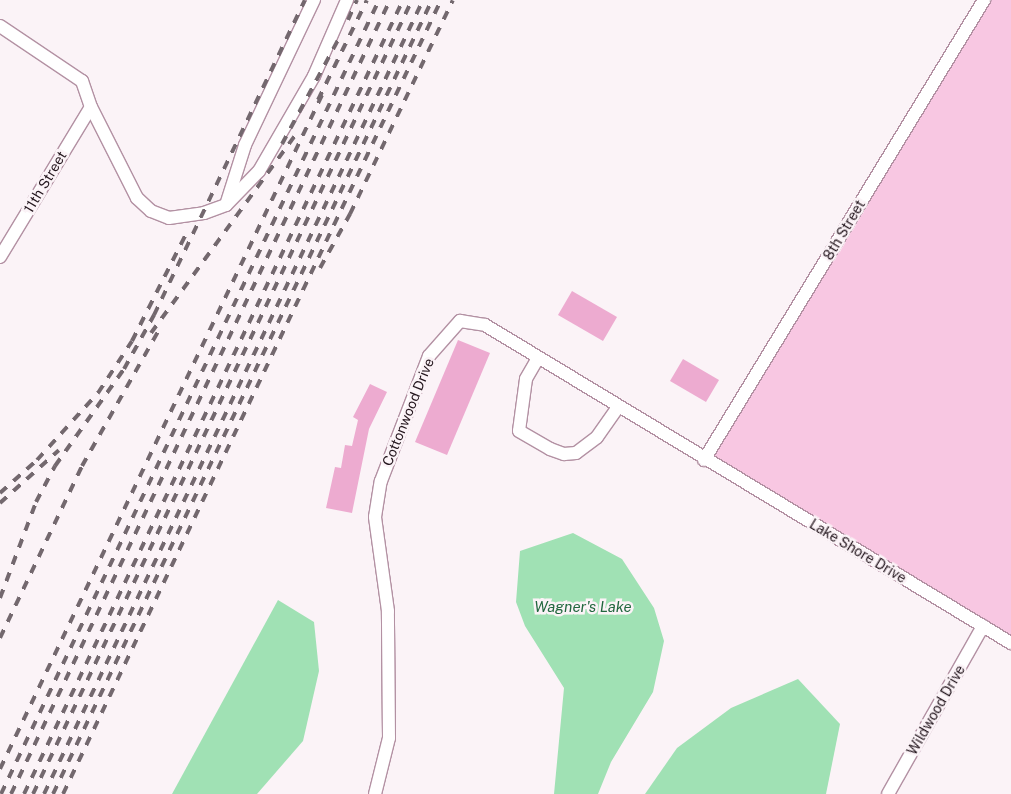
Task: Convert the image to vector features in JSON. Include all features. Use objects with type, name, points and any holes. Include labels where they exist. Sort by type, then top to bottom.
[{"type":"street","points":[[226,204],[245,145],[314,0]]},
{"type":"street","points":[[0,26],[74,73],[82,81],[91,107],[138,198],[151,211],[169,218],[204,213],[226,204],[259,171],[314,76],[347,0]]},
{"type":"street","name":"8th Street","points":[[704,460],[984,0]]},
{"type":"street","name":"11th Street","points":[[0,257],[91,107]]},
{"type":"street","name":"Cottonwood Drive","points":[[375,794],[389,738],[390,680],[388,610],[376,517],[392,448],[429,356],[460,321],[485,325],[704,460]]},
{"type":"street","points":[[538,358],[526,380],[520,404],[519,431],[550,449],[576,453],[597,437],[618,407]]},
{"type":"street","name":"Lake Shore Drive","points":[[704,460],[1011,643]]},
{"type":"street","name":"Wildwood Drive","points":[[888,794],[983,626]]},
{"type":"shaded area","points":[[984,0],[1011,0],[1011,643],[704,460]]},
{"type":"water","name":"Wagner's Lake","points":[[573,533],[622,559],[654,608],[664,641],[653,692],[611,762],[598,794],[554,794],[564,688],[525,626],[516,602],[520,551]]},
{"type":"water","points":[[278,600],[314,622],[319,671],[303,741],[257,794],[172,794]]},
{"type":"water","points":[[798,679],[840,724],[826,794],[645,794],[677,748],[731,708]]},
{"type":"building","points":[[572,291],[617,317],[603,341],[558,315]]},
{"type":"building","points":[[458,340],[490,353],[447,455],[415,442]]},
{"type":"building","points":[[683,359],[719,380],[706,402],[670,381]]},
{"type":"building","points":[[370,384],[387,392],[369,429],[352,513],[326,508],[335,467],[341,468],[345,445],[352,446],[358,420],[353,417]]},
{"type":"railway","points":[[0,598],[36,502],[55,466],[124,369],[154,315],[305,0]]},
{"type":"railway","points":[[348,20],[357,0]]},
{"type":"railway","points":[[318,100],[367,0]]},
{"type":"railway","points":[[1,794],[379,0]]},
{"type":"railway","points":[[11,794],[390,0]]},
{"type":"railway","points":[[24,794],[403,0]]},
{"type":"railway","points":[[33,794],[412,0]]},
{"type":"railway","points":[[44,794],[423,0]]},
{"type":"railway","points":[[53,794],[432,0]]},
{"type":"railway","points":[[63,794],[441,0]]},
{"type":"railway","points":[[320,268],[350,214],[453,0]]},
{"type":"railway","points":[[282,144],[339,38]]},
{"type":"railway","points":[[0,769],[322,95]]},
{"type":"railway","points":[[151,333],[297,133]]},
{"type":"railway","points":[[0,493],[37,460],[98,393],[132,341],[187,232]]},
{"type":"railway","points":[[0,638],[82,466],[160,328]]},
{"type":"railway","points":[[0,503],[59,450]]}]
